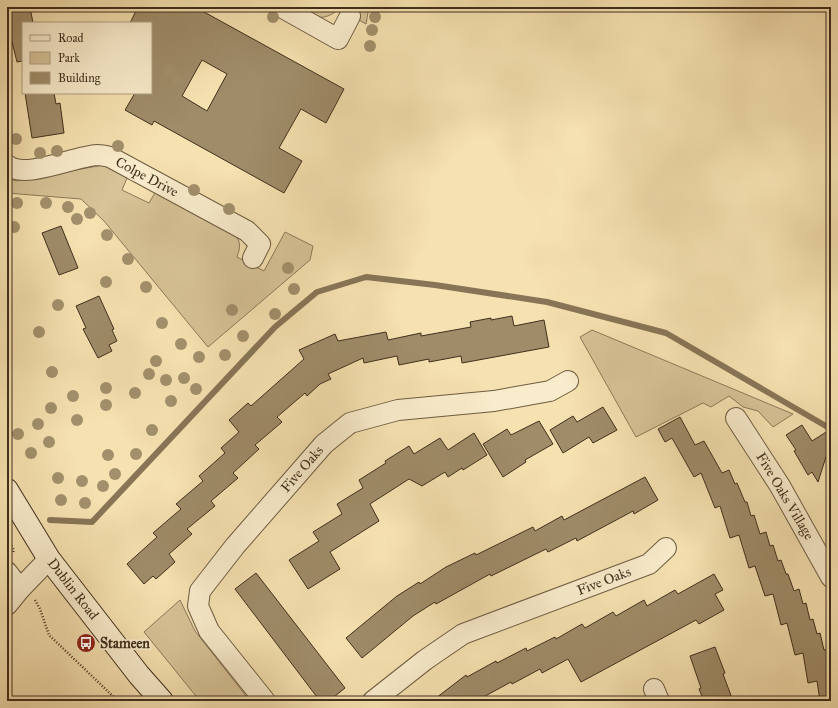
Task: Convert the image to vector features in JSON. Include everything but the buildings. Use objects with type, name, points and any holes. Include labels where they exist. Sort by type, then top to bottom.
[{"type":"main road","name":"Dublin Road","points":[[7,490],[49,559],[139,675],[162,701]]},
{"type":"street","points":[[281,7],[338,39],[350,16]]},
{"type":"street","name":"Colpe Drive","points":[[7,165],[11,168],[29,169],[97,155],[110,156],[247,231],[260,244],[253,258]]},
{"type":"street","name":"Five Oaks","points":[[265,701],[209,631],[198,606],[200,591],[235,546],[324,444],[350,423],[398,410],[501,400],[550,391],[568,381]]},
{"type":"street","name":"Five Oaks Village","points":[[736,418],[780,486],[831,577]]},
{"type":"street","name":"Five Oaks","points":[[374,701],[425,660],[463,634],[649,564],[666,548]]},
{"type":"street","points":[[7,605],[22,586],[49,559]]},
{"type":"street","points":[[7,572],[22,586]]},
{"type":"path","points":[[7,538],[14,550],[12,560],[22,586],[40,609],[49,635],[118,701]]},
{"type":"green space","points":[[297,7],[369,7],[366,24],[339,9],[328,16],[318,17],[308,14]]},
{"type":"green space","points":[[103,165],[128,176],[122,190],[149,203],[156,191],[224,228],[233,234],[239,241],[240,246],[237,257],[264,271],[285,232],[313,246],[310,260],[208,347],[104,221],[81,199],[7,193],[7,178],[16,181]]},
{"type":"green space","points":[[592,330],[793,414],[773,427],[758,411],[743,407],[729,396],[711,407],[703,403],[636,437],[580,337]]},
{"type":"green space","points":[[180,600],[195,631],[250,701],[200,701],[144,632]]},
{"type":"waterway","points":[[50,520],[92,522],[275,327],[317,292],[366,277],[435,285],[547,302],[666,333],[831,429]]},
{"type":"place","name":"Stameen","points":[[86,643]]}]
